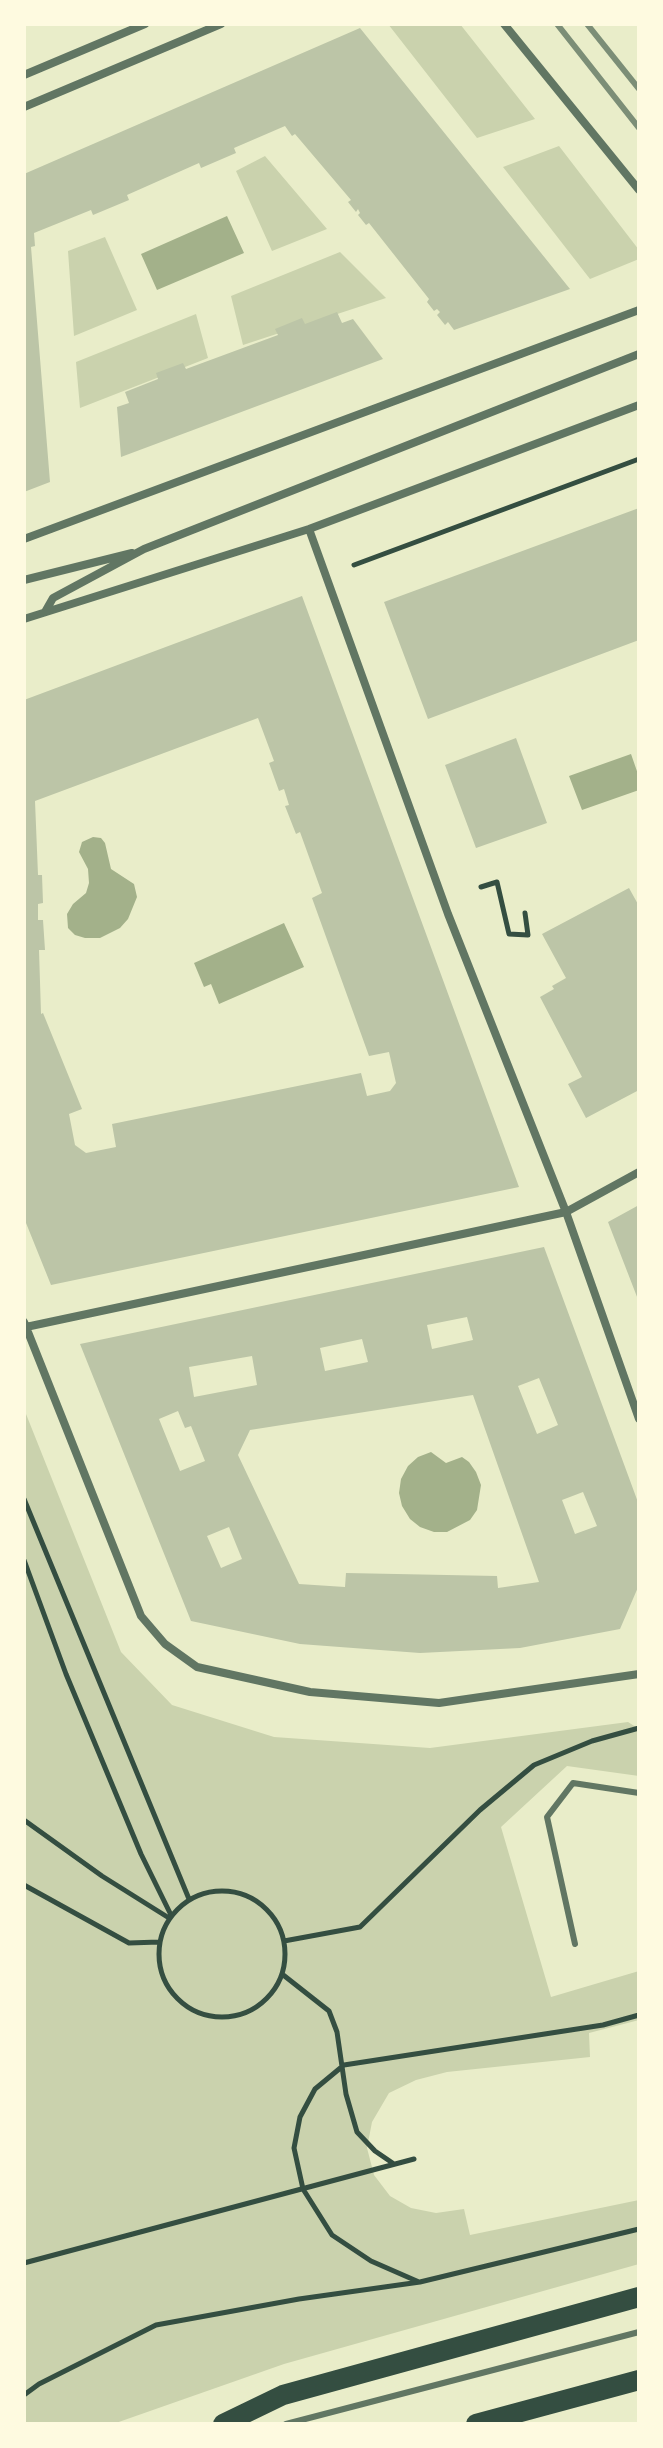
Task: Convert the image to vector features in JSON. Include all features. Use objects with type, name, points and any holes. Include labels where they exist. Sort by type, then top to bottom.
[{"type":"main road","points":[[223,2424],[283,2395],[639,2297]]},
{"type":"main road","points":[[476,2424],[639,2380]]},
{"type":"street","points":[[24,75],[145,24]]},
{"type":"street","points":[[24,107],[221,24]]},
{"type":"street","points":[[504,24],[639,190]]},
{"type":"street","points":[[24,539],[639,310]]},
{"type":"street","points":[[45,612],[53,598],[144,549],[639,354]]},
{"type":"street","points":[[24,619],[309,529],[639,405]]},
{"type":"street","points":[[309,529],[448,914],[566,1212],[639,1419]]},
{"type":"street","points":[[24,580],[144,549]]},
{"type":"street","points":[[639,1172],[566,1212],[25,1324],[141,1616],[165,1644],[197,1667],[310,1692],[439,1703],[639,1674]]},
{"type":"lane","points":[[575,1944],[547,1817],[573,1783],[639,1793]]},
{"type":"lane","points":[[286,2424],[639,2332]]},
{"type":"path","points":[[354,565],[639,459]]},
{"type":"path","points":[[481,887],[497,882],[509,934],[528,935],[525,913]]},
{"type":"path","points":[[24,1499],[189,1899]]},
{"type":"path","points":[[24,1560],[72,1688],[170,1916]]},
{"type":"path","points":[[284,1941],[360,1927],[480,1810],[534,1765],[592,1741],[639,1728]]},
{"type":"path","points":[[24,1820],[102,1876],[170,1916]]},
{"type":"path","points":[[24,1885],[129,1943],[159,1942]]},
{"type":"path","points":[[218,1891],[247,1896],[264,1907],[277,1923],[284,1941],[285,1962],[282,1974],[267,1999],[250,2011],[231,2017],[211,2016],[192,2010],[176,1998],[164,1981],[159,1962],[159,1942],[170,1916],[189,1899],[218,1891]]},
{"type":"path","points":[[282,1974],[329,2011],[337,2032],[346,2094],[357,2132],[375,2151],[394,2164]]},
{"type":"path","points":[[420,2282],[371,2261],[332,2235],[303,2189],[294,2148],[300,2117],[315,2089],[344,2065],[603,2025],[639,2015]]},
{"type":"path","points":[[24,2263],[414,2159]]},
{"type":"path","points":[[24,2395],[39,2384],[156,2325],[299,2299],[420,2282],[639,2229]]},
{"type":"shaded area","points":[[388,24],[460,24],[535,119],[477,138]]},
{"type":"shaded area","points":[[559,146],[639,250],[639,259],[590,279],[503,167]]},
{"type":"shaded area","points":[[265,156],[327,229],[272,251],[236,171]]},
{"type":"shaded area","points":[[227,216],[244,253],[157,290],[141,254]]},
{"type":"shaded area","points":[[105,237],[137,310],[74,336],[68,251]]},
{"type":"shaded area","points":[[340,252],[386,298],[243,345],[231,296]]},
{"type":"shaded area","points":[[196,314],[208,358],[80,408],[76,362]]},
{"type":"shaded area","points":[[631,754],[639,777],[639,790],[582,810],[569,776]]},
{"type":"shaded area","points":[[93,837],[101,838],[105,843],[111,869],[134,884],[137,897],[128,919],[120,928],[100,938],[85,938],[75,935],[68,928],[67,914],[86,893],[88,869],[79,852],[82,842]]},
{"type":"shaded area","points":[[284,923],[304,967],[219,1004],[211,984],[204,987],[194,963]]},
{"type":"shaded area","points":[[24,1409],[121,1652],[172,1705],[274,1737],[430,1748],[628,1722],[639,1729],[639,1776],[567,1766],[501,1827],[551,1997],[639,1971],[639,2020],[589,2033],[590,2057],[447,2072],[416,2080],[389,2093],[372,2122],[367,2148],[374,2175],[390,2196],[411,2208],[436,2213],[464,2209],[470,2235],[639,2200],[639,2264],[284,2364],[113,2424],[24,2424]]},
{"type":"shaded area","points":[[431,1452],[446,1463],[462,1457],[476,1472],[481,1485],[477,1510],[470,1520],[447,1532],[434,1532],[410,1519],[399,1493],[401,1479],[408,1466],[418,1457]]},
{"type":"building","points":[[360,28],[570,289],[454,330],[448,322],[445,325],[437,315],[440,312],[437,309],[434,311],[427,302],[429,299],[369,223],[366,225],[358,215],[358,209],[356,212],[348,202],[351,200],[285,126],[234,148],[236,153],[201,168],[199,163],[127,195],[129,200],[93,215],[91,210],[34,233],[35,246],[31,247],[50,482],[24,492],[24,174]]},
{"type":"building","points":[[337,312],[342,323],[353,319],[383,359],[121,457],[117,407],[129,403],[125,392],[158,379],[156,373],[183,363],[186,369],[278,335],[275,329],[302,318],[305,324]]},
{"type":"building","points":[[639,508],[639,640],[428,719],[384,602]]},
{"type":"building","points":[[302,596],[519,1187],[51,1285],[24,1218],[24,700]],"holes":[[[258,718],[274,761],[269,763],[279,791],[284,789],[289,805],[285,806],[296,834],[300,832],[322,893],[312,898],[369,1056],[389,1052],[396,1083],[390,1091],[367,1096],[361,1073],[112,1124],[116,1147],[86,1153],[75,1145],[69,1114],[82,1109],[41,1014],[39,950],[45,950],[43,920],[38,920],[38,904],[43,903],[42,875],[38,875],[35,801]]]},
{"type":"building","points":[[516,738],[547,823],[476,848],[445,765]]},
{"type":"building","points":[[629,888],[639,906],[639,1090],[586,1118],[568,1084],[582,1077],[540,997],[566,978],[542,934]]},
{"type":"building","points":[[639,1205],[639,1302],[608,1222]]},
{"type":"building","points":[[544,1247],[639,1505],[639,1585],[620,1629],[520,1648],[420,1653],[300,1644],[191,1621],[80,1344]],"holes":[[[467,1317],[473,1340],[432,1349],[427,1325]],[[362,1339],[368,1362],[325,1371],[320,1348]],[[252,1356],[257,1385],[194,1397],[189,1367]],[[539,1378],[558,1425],[537,1434],[518,1386]],[[473,1395],[539,1582],[498,1588],[497,1576],[346,1573],[345,1587],[299,1584],[238,1455],[250,1430]],[[178,1411],[185,1428],[191,1426],[205,1461],[180,1471],[159,1419]],[[583,1492],[597,1526],[575,1534],[562,1500]],[[229,1527],[242,1559],[221,1568],[207,1536]]]},
{"type":"railway","points":[[557,24],[639,128]]},
{"type":"railway","points":[[587,24],[639,89]]}]
